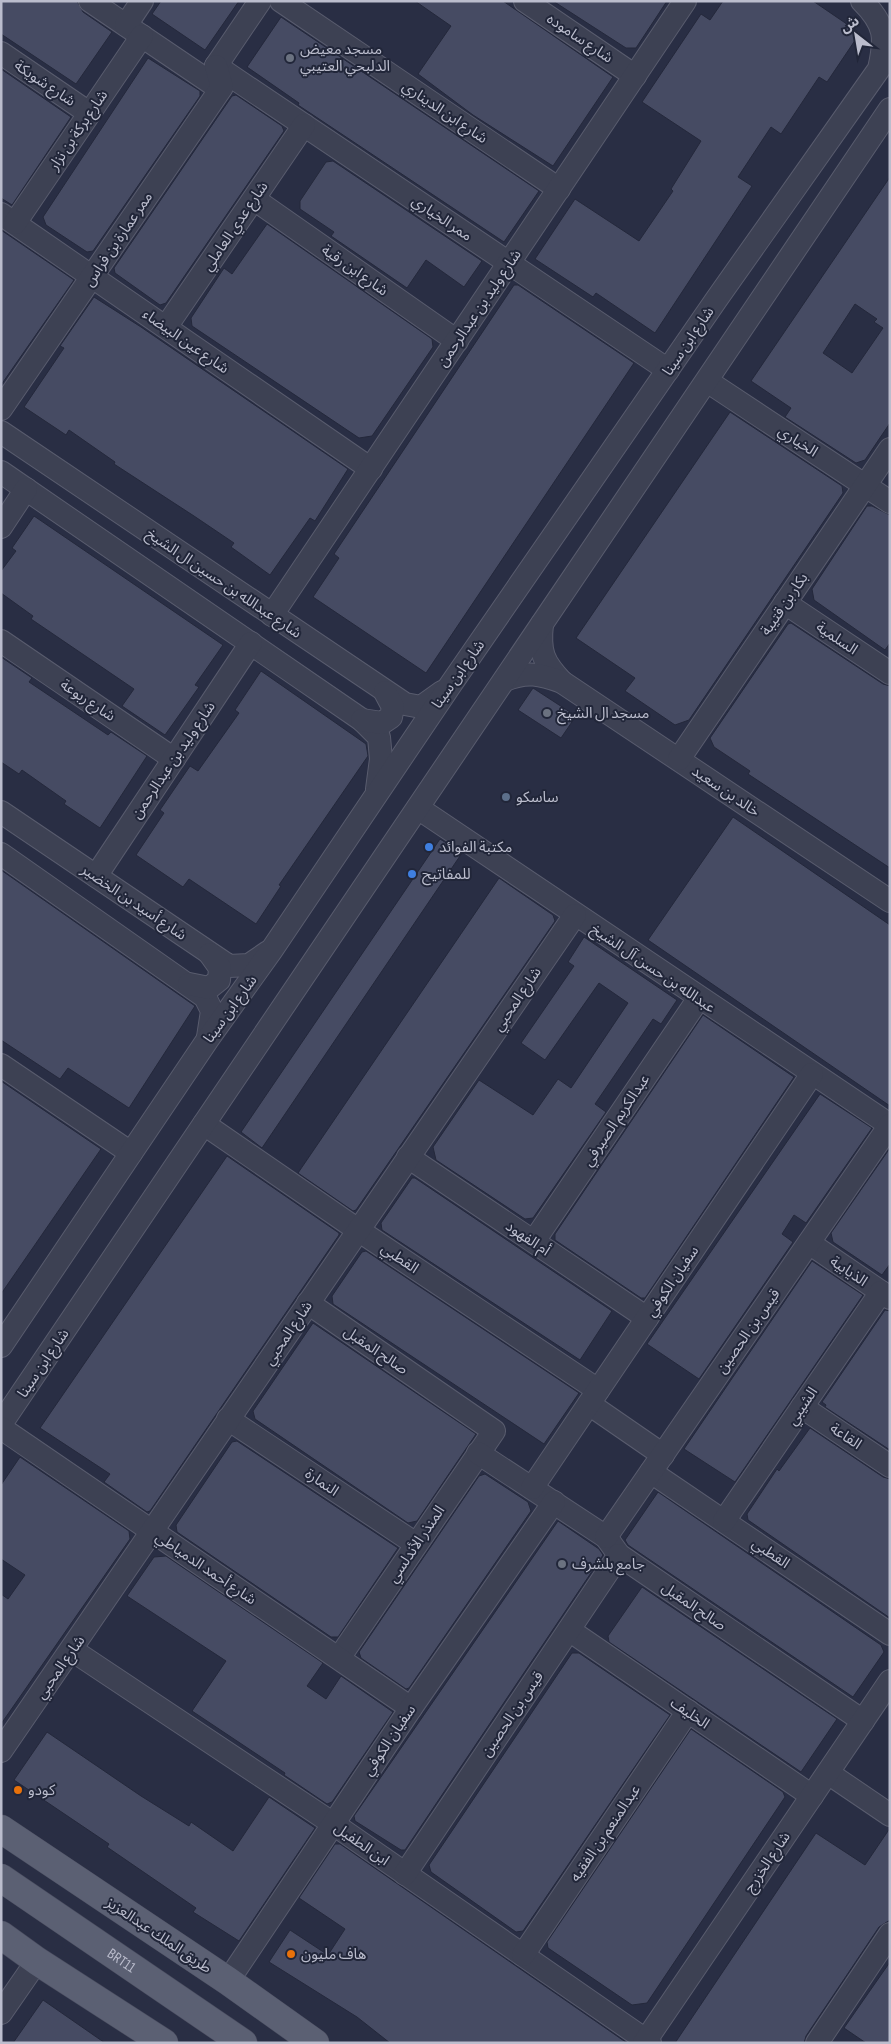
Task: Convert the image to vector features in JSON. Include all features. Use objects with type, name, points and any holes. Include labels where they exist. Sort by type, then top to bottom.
[{"type":"main road","name":"طريق الملك عبدالعزيز","points":[[1,1829],[228,1981],[314,2042]]},
{"type":"main road","name":"BRT11","points":[[1,1878],[243,2043]]},
{"type":"main road","points":[[1,1935],[37,1961],[164,2043]]},
{"type":"street","points":[[90,1],[220,89]]},
{"type":"street","name":"شارع بركة بن نزار","points":[[8,219],[89,114],[134,31],[142,1]]},
{"type":"street","points":[[220,89],[216,66],[260,1]]},
{"type":"street","name":"شارع ابن الديناري","points":[[282,1],[559,189]]},
{"type":"street","name":"شارع ساموده","points":[[525,1],[635,76]]},
{"type":"street","name":"شارع وليد بن عبدالرحمن","points":[[272,615],[685,1]]},
{"type":"street","name":"شارع ابن سينا","points":[[1,1346],[208,1039],[271,951],[376,793],[716,300],[879,69],[885,44],[879,20],[862,1]]},
{"type":"street","name":"شارع شويكة","points":[[1,53],[89,114]]},
{"type":"street","name":"ممر الخياري","points":[[216,66],[668,370]]},
{"type":"street","name":"ممر عمارة بن فراس","points":[[1,409],[220,89]]},
{"type":"street","name":"شارع ابن سينا","points":[[1,1424],[890,109]]},
{"type":"street","name":"شارع عدي العاملي","points":[[166,327],[304,125]]},
{"type":"street","name":"شارع ابن رقية","points":[[254,199],[457,341]]},
{"type":"street","name":"شارع عين البيضاء","points":[[8,219],[371,469]]},
{"type":"street","points":[[716,300],[747,319]]},
{"type":"street","name":"الخياري","points":[[706,381],[890,502]]},
{"type":"street","name":"شارع عبدالله بن حسين ال الشيخ","points":[[1,432],[405,704],[421,707],[449,687]]},
{"type":"street","name":"بكار بن قتيبة","points":[[679,759],[890,449]]},
{"type":"street","points":[[1,472],[362,720],[379,737],[381,759],[376,793]]},
{"type":"street","points":[[1,527],[26,489]]},
{"type":"street","name":"السلمية","points":[[785,603],[890,674]]},
{"type":"street","name":"خالد بن سعيد","points":[[542,624],[540,642],[543,656],[550,669],[562,682],[890,901]]},
{"type":"street","name":"شارع ربوعة","points":[[1,641],[174,759]]},
{"type":"street","name":"شارع وليد بن عبدالرحمن","points":[[96,876],[251,644]]},
{"type":"street","name":"خالد بن سعيد","points":[[504,680],[519,674],[531,674],[562,682]]},
{"type":"street","points":[[362,720],[382,723],[391,717],[394,707],[385,692]]},
{"type":"street","name":"عبدالله بن حسن آل الشيخ","points":[[418,808],[698,998],[890,1125]]},
{"type":"street","name":"شارع أسيد بن الخضير","points":[[1,812],[229,966],[249,965],[271,951]]},
{"type":"street","points":[[1,854],[205,997],[212,1011],[208,1039]]},
{"type":"street","name":"شارع المحبي","points":[[1,1751],[575,915]]},
{"type":"street","points":[[189,984],[209,988],[219,980],[220,968],[210,954]]},
{"type":"street","name":"عبدالكريم الصيرفي","points":[[534,1242],[698,998]]},
{"type":"street","points":[[1,1065],[131,1153]]},
{"type":"street","name":"سفيان الكوفي","points":[[532,1488],[812,1074]]},
{"type":"street","name":"القطبي","points":[[204,1124],[594,1397],[657,1463],[724,1521],[890,1634]]},
{"type":"street","name":"قيس بن الحصين","points":[[606,1537],[890,1125]]},
{"type":"street","name":"أم الفهود","points":[[408,1157],[647,1318]]},
{"type":"street","name":"الذيابية","points":[[809,1243],[885,1295]]},
{"type":"street","name":"الشيبي","points":[[724,1521],[802,1407],[885,1295]]},
{"type":"street","name":"صالح المقبل","points":[[308,1303],[494,1430]]},
{"type":"street","name":"القاعة","points":[[802,1407],[890,1466]]},
{"type":"street","name":"النمارة","points":[[228,1419],[416,1544]]},
{"type":"street","name":"شارع أحمد الدمياطي","points":[[1,1428],[152,1533],[411,1708]]},
{"type":"street","name":"المنذر الأندلسي","points":[[339,1658],[494,1430]]},
{"type":"street","name":"صالح المقبل","points":[[478,1453],[606,1537],[619,1555],[863,1721]]},
{"type":"street","name":"سفيان الكوفي","points":[[228,1981],[332,1823],[554,1502]]},
{"type":"street","name":"قيس بن الحصين","points":[[405,1874],[619,1555]]},
{"type":"street","name":"الخليف","points":[[568,1630],[812,1796]]},
{"type":"street","name":"ابن الطفيل","points":[[72,1650],[332,1823],[647,2042]]},
{"type":"street","name":"شارع الخزرج","points":[[647,2042],[890,1682]]},
{"type":"street","name":"عبدالمنعم بن الفقيه","points":[[523,1955],[688,1711]]},
{"type":"street","points":[[828,1773],[890,1816]]},
{"type":"street","points":[[817,2043],[890,1934]]},
{"type":"street","points":[[1,2013],[37,1961]]},
{"type":"building","points":[[1,1],[77,1],[83,12],[112,32],[76,84],[1,34]]},
{"type":"building","points":[[161,1],[239,1],[205,50],[152,14]]},
{"type":"building","points":[[415,1],[503,1],[613,77],[553,166],[473,115],[418,74],[451,26]]},
{"type":"building","points":[[553,1],[667,1],[636,48],[626,48]]},
{"type":"building","points":[[723,1],[813,1],[860,33],[827,82],[819,77],[781,134],[771,127],[738,177],[752,186],[655,333],[596,293],[593,297],[535,259],[575,199],[639,241],[673,191],[671,189],[701,141],[642,102],[701,14],[710,20]]},
{"type":"building","points":[[281,17],[539,191],[504,242],[298,105],[299,103],[247,67]]},
{"type":"building","points":[[148,58],[200,91],[200,96],[93,251],[87,252],[46,225],[43,217]]},
{"type":"building","points":[[1,69],[71,117],[12,205],[1,198]]},
{"type":"building","points":[[236,95],[282,126],[284,131],[166,303],[160,305],[115,273],[114,268],[232,96]]},
{"type":"building","points":[[333,161],[482,261],[464,287],[426,260],[407,288],[331,236],[334,232],[300,209],[300,201],[326,162]]},
{"type":"building","points":[[890,177],[890,423],[865,460],[856,463],[785,417],[791,408],[751,381]],"holes":[[[855,304],[877,319],[874,322],[883,328],[852,373],[823,353]]]},
{"type":"building","points":[[267,224],[432,339],[433,347],[372,436],[359,438],[192,326],[191,318],[224,268],[232,274]]},
{"type":"building","points":[[1,230],[74,280],[1,385]]},
{"type":"building","points":[[514,285],[518,285],[634,363],[426,673],[313,597],[339,558],[334,554]]},
{"type":"building","points":[[94,297],[141,327],[348,469],[315,521],[310,518],[270,575],[231,547],[234,543],[114,464],[115,462],[69,430],[66,435],[24,407],[64,348],[60,346]]},
{"type":"building","points":[[730,412],[842,486],[843,493],[689,720],[675,725],[625,691],[635,678],[576,638]]},
{"type":"building","points":[[867,506],[872,506],[890,515],[890,643],[885,650],[814,600],[812,589]]},
{"type":"building","points":[[34,516],[223,645],[195,685],[199,687],[165,735],[122,706],[134,689],[31,619],[33,616],[1,593],[1,571],[16,551],[12,548]]},
{"type":"building","points":[[791,623],[883,684],[890,686],[890,868],[748,774],[750,771],[714,747],[710,738],[788,624]]},
{"type":"building","points":[[1,657],[32,678],[29,682],[108,735],[111,732],[147,756],[100,828],[64,804],[66,801],[22,770],[19,774],[1,762]]},
{"type":"building","points":[[261,671],[366,744],[368,756],[279,885],[281,886],[256,924],[189,879],[183,887],[136,855],[164,813],[160,810],[190,766],[198,771],[239,713],[235,710]]},
{"type":"building","name":"مسجد ال الشيخ","points":[[533,688],[576,716],[561,738],[518,710]]},
{"type":"building","points":[[733,817],[890,925],[890,1106],[648,940]]},
{"type":"building","points":[[440,839],[462,853],[262,1148],[241,1132]]},
{"type":"building","points":[[1,870],[195,1006],[129,1108],[68,1068],[60,1079],[1,1040]]},
{"type":"building","points":[[499,878],[553,915],[555,921],[356,1210],[353,1211],[298,1173]]},
{"type":"building","points":[[584,937],[677,1000],[661,1024],[653,1019],[595,1104],[606,1112],[533,1218],[525,1219],[436,1160],[433,1147],[479,1080],[533,1115],[558,1079],[571,1088],[628,1003],[599,983],[545,1060],[521,1043],[574,966],[568,962]]},
{"type":"building","points":[[703,1015],[794,1077],[645,1298],[641,1298],[555,1240],[555,1234]]},
{"type":"building","points":[[1,1081],[101,1149],[1,1294]]},
{"type":"building","points":[[820,1094],[872,1128],[806,1223],[794,1215],[782,1234],[793,1242],[699,1379],[647,1344]]},
{"type":"building","points":[[890,1148],[890,1264],[882,1275],[833,1242],[831,1233]]},
{"type":"building","points":[[227,1156],[339,1233],[339,1235],[150,1511],[147,1512],[104,1482],[110,1474],[40,1428]]},
{"type":"building","points":[[412,1178],[415,1178],[612,1311],[580,1360],[382,1230],[381,1223]]},
{"type":"building","points":[[366,1251],[579,1393],[544,1444],[333,1304],[332,1296],[362,1252]]},
{"type":"building","points":[[812,1261],[863,1295],[735,1482],[684,1449]]},
{"type":"building","points":[[885,1310],[890,1311],[890,1450],[825,1407],[826,1405],[822,1402]]},
{"type":"building","points":[[313,1323],[476,1434],[417,1521],[408,1523],[255,1419],[253,1411]]},
{"type":"building","points":[[810,1428],[883,1477],[890,1479],[890,1618],[748,1520],[747,1514],[777,1469],[779,1471]]},
{"type":"building","points":[[237,1441],[398,1548],[338,1637],[331,1637],[177,1532],[176,1525],[232,1442]]},
{"type":"building","points":[[20,1457],[129,1531],[130,1539],[1,1724],[1,1594],[8,1599],[25,1575],[1,1559],[1,1485]]},
{"type":"building","points":[[485,1474],[528,1502],[531,1511],[409,1688],[406,1689],[361,1658],[359,1652],[479,1476]]},
{"type":"building","points":[[658,1492],[881,1645],[884,1652],[853,1697],[628,1545],[625,1540]]},
{"type":"building","points":[[558,1521],[599,1549],[603,1555],[405,1850],[401,1850],[355,1821],[354,1816]]},
{"type":"building","points":[[166,1556],[323,1663],[307,1686],[326,1699],[341,1676],[393,1712],[332,1802],[327,1804],[284,1775],[285,1773],[192,1711],[226,1661],[127,1596],[154,1557]]},
{"type":"building","points":[[642,1587],[837,1719],[801,1772],[609,1642],[608,1636]]},
{"type":"building","points":[[572,1653],[579,1653],[670,1715],[523,1931],[516,1932],[431,1872],[429,1865]]},
{"type":"building","points":[[691,1729],[783,1792],[785,1797],[647,2003],[632,2005],[548,1948],[547,1942]]},
{"type":"building","points":[[47,1732],[141,1796],[189,1826],[191,1822],[233,1851],[269,1797],[315,1828],[239,1941],[193,1912],[196,1908],[107,1847],[109,1844],[14,1780]]},
{"type":"building","points":[[890,1828],[890,1920],[879,1927],[806,2036],[804,2043],[675,2043],[816,1833],[865,1865]]},
{"type":"building","points":[[335,1844],[340,1844],[627,2043],[390,2043],[357,2017],[269,1962],[290,1930],[328,1955],[345,1929],[299,1898]]},
{"type":"building","points":[[890,1962],[890,2043],[866,2043],[844,2028]]},
{"type":"building","points":[[43,2000],[105,2043],[13,2043]]},
{"type":"place","name":"مسجد معيض الدلبحي العتيبي","points":[[290,58]]},
{"type":"place","name":"مسجد ال الشيخ","points":[[547,713]]},
{"type":"place","name":"ساسكو","points":[[506,797]]},
{"type":"place","name":"مكتبة الفوائد","points":[[429,847]]},
{"type":"place","name":"للمفاتيح","points":[[412,874]]},
{"type":"place","name":"جامع بلشرف","points":[[562,1564]]},
{"type":"place","name":"كودو","points":[[18,1790]]},
{"type":"place","name":"هاف مليون","points":[[291,1954]]}]
